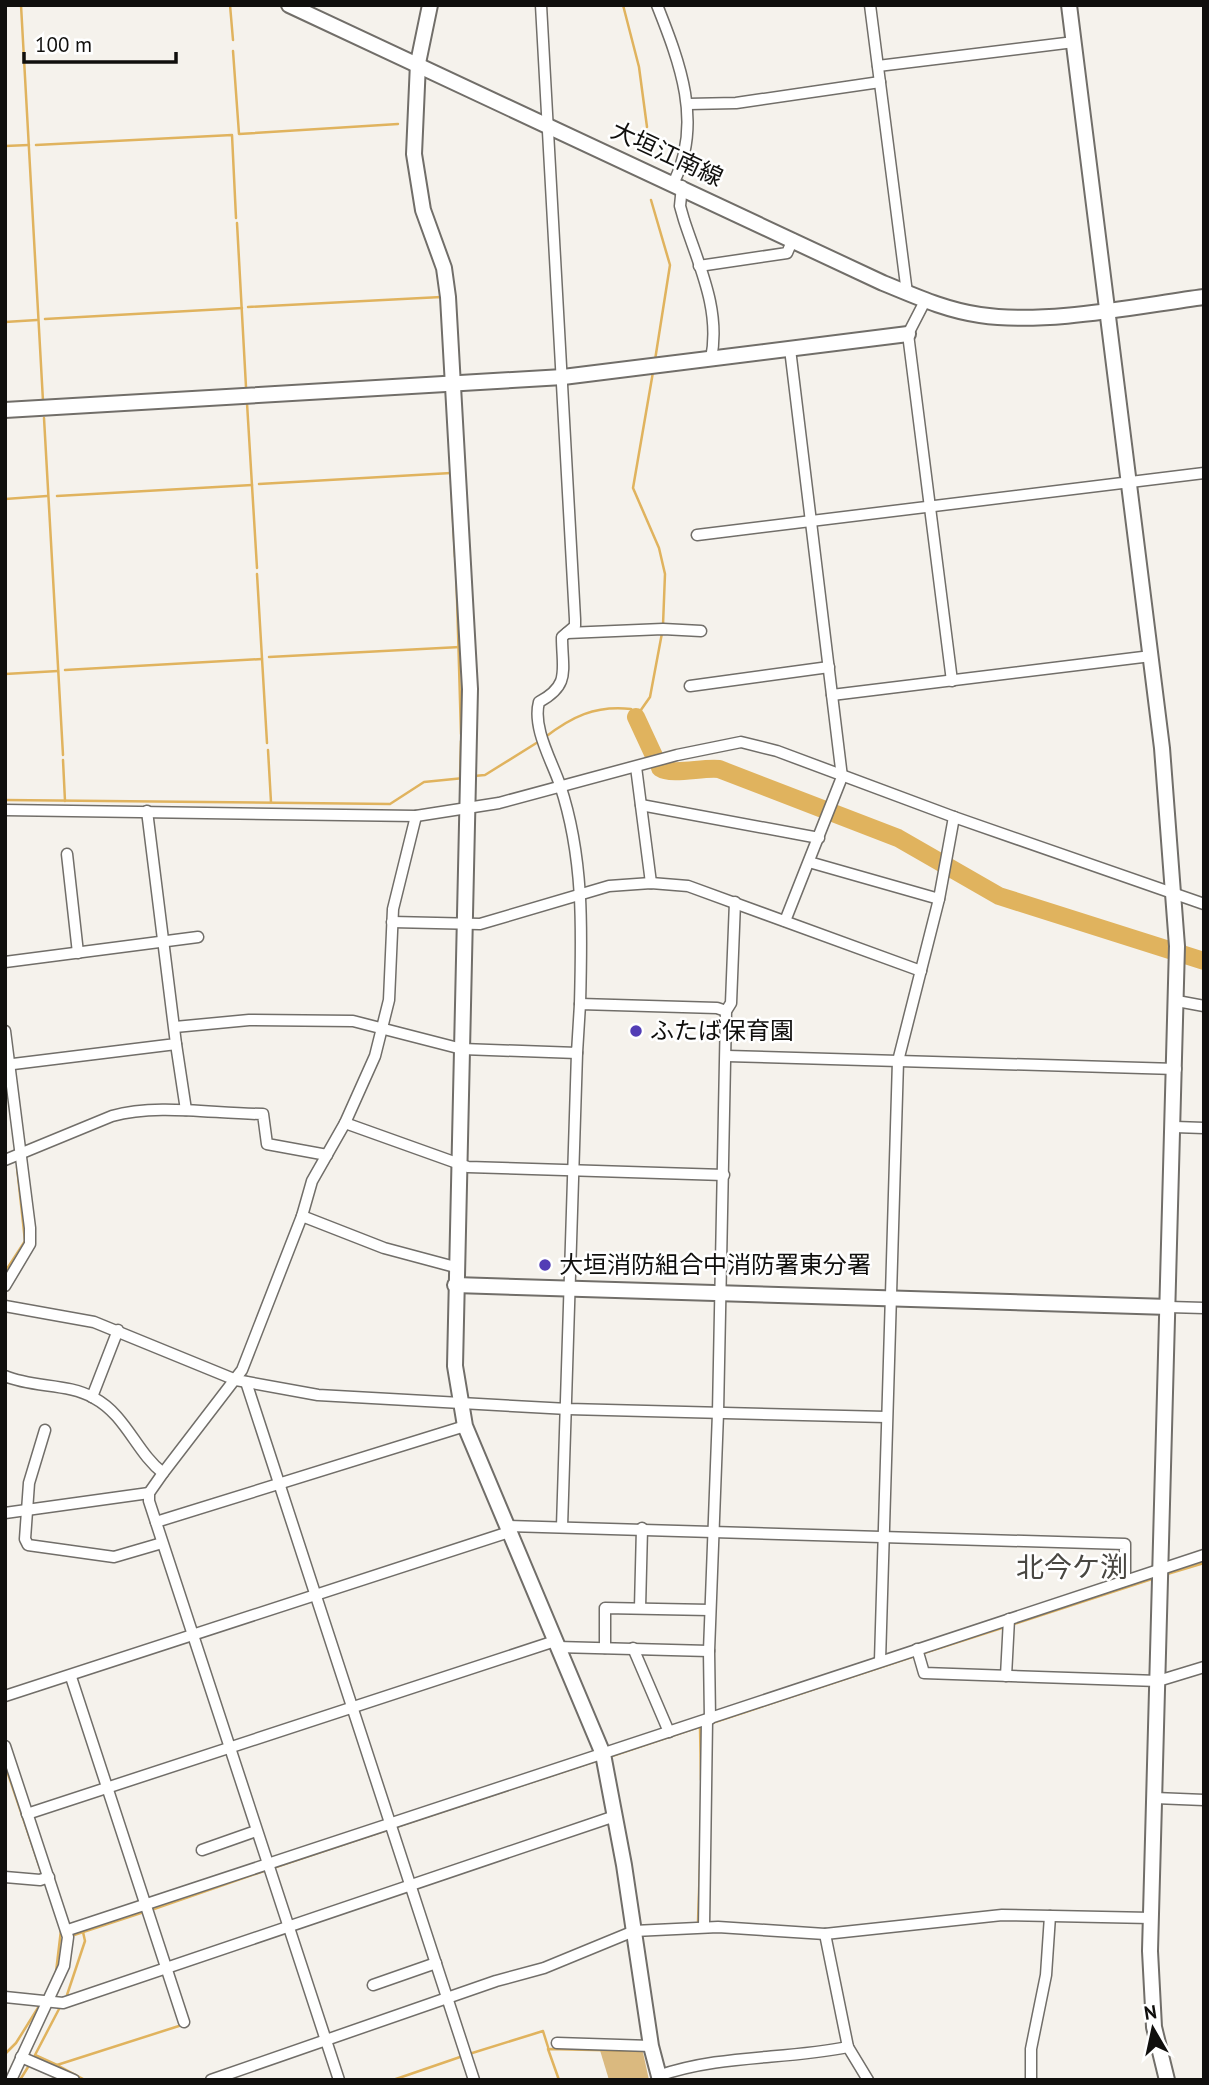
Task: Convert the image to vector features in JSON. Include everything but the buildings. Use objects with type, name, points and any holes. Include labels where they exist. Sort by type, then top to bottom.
[{"type":"street","name":"大垣江南線","points":[[289,5],[925,300],[979,315],[1033,317],[1204,297]]},
{"type":"street","points":[[430,5],[418,63],[414,106],[416,182],[444,268],[448,297],[470,689],[455,1267],[454,1353],[460,1404],[465,1426],[507,1529],[603,1754],[651,2046],[659,2078],[693,2064],[723,2059],[848,2047]]},
{"type":"street","points":[[541,5],[575,626],[562,637],[562,684],[558,691],[539,702],[537,710],[543,739],[560,787],[582,894],[568,1409],[562,1527]]},
{"type":"street","points":[[657,5],[680,65],[688,104],[686,141],[678,184],[680,205],[713,308],[715,343],[711,359]]},
{"type":"street","points":[[870,5],[907,293]]},
{"type":"street","points":[[1069,5],[1151,656],[1174,894],[1177,953],[1175,1127],[1151,1918],[1154,2027],[1167,2080]]},
{"type":"street","points":[[878,66],[1074,42]]},
{"type":"street","points":[[688,104],[736,103],[880,82]]},
{"type":"street","points":[[699,266],[787,253],[793,239]]},
{"type":"street","points":[[925,300],[908,334],[952,681]]},
{"type":"street","points":[[5,410],[563,377],[908,334]]},
{"type":"street","points":[[785,921],[842,777],[790,349]]},
{"type":"street","points":[[697,535],[1204,473]]},
{"type":"street","points":[[567,633],[663,629],[701,631]]},
{"type":"street","points":[[832,695],[1151,656]]},
{"type":"street","points":[[690,686],[829,667]]},
{"type":"street","points":[[5,810],[416,816],[468,810],[741,742],[777,751],[842,777],[1204,904]]},
{"type":"street","points":[[636,766],[652,883]]},
{"type":"street","points":[[641,804],[819,838]]},
{"type":"street","points":[[147,811],[186,1110]]},
{"type":"street","points":[[5,1513],[149,1493],[241,1381],[302,1216],[312,1181],[345,1123],[375,1056],[389,1000],[392,922],[416,816]]},
{"type":"street","points":[[880,1661],[898,1061],[939,899],[954,817]]},
{"type":"street","points":[[67,853],[78,953]]},
{"type":"street","points":[[808,862],[939,899]]},
{"type":"street","points":[[392,922],[480,924],[609,887],[652,883],[688,886],[921,971]]},
{"type":"street","points":[[704,1927],[726,1011],[730,1003],[735,902]]},
{"type":"street","points":[[5,962],[198,937]]},
{"type":"street","points":[[1177,1001],[1204,1006]]},
{"type":"street","points":[[579,1004],[717,1008],[726,1011]]},
{"type":"street","points":[[175,1027],[273,1019],[353,1021],[462,1049],[577,1053]]},
{"type":"street","points":[[5,1031],[30,1244],[5,1286]]},
{"type":"street","points":[[8,1065],[176,1044]]},
{"type":"street","points":[[727,1056],[1176,1069]]},
{"type":"street","points":[[5,1160],[128,1111],[186,1110],[210,1114],[263,1114],[267,1144],[327,1155]]},
{"type":"street","points":[[345,1123],[468,1167],[724,1175]]},
{"type":"street","points":[[1175,1127],[1204,1128]]},
{"type":"street","points":[[302,1216],[384,1248],[455,1267]]},
{"type":"street","points":[[455,1285],[1204,1308]]},
{"type":"street","points":[[5,1306],[94,1322],[241,1381],[318,1395],[568,1409],[886,1417]]},
{"type":"street","points":[[92,1396],[118,1330]]},
{"type":"street","points":[[5,1376],[92,1396],[120,1419],[163,1473]]},
{"type":"street","points":[[241,1381],[278,1484],[474,2080]]},
{"type":"street","points":[[156,1522],[465,1426]]},
{"type":"street","points":[[45,1430],[29,1483],[25,1539],[27,1545],[114,1557],[162,1543]]},
{"type":"street","points":[[149,1493],[192,1637],[339,2080]]},
{"type":"street","points":[[5,1696],[192,1637],[507,1529],[642,1528],[1125,1544],[1125,1580]]},
{"type":"street","points":[[640,1608],[642,1528]]},
{"type":"street","points":[[68,1930],[268,1868],[880,1661],[1204,1555]]},
{"type":"street","points":[[605,1648],[605,1608],[710,1610]]},
{"type":"street","points":[[1006,1676],[1009,1619]]},
{"type":"street","points":[[27,1814],[556,1644],[709,1651]]},
{"type":"street","points":[[633,1648],[669,1732]]},
{"type":"street","points":[[917,1649],[924,1674],[1158,1681],[1204,1667]]},
{"type":"street","points":[[71,1677],[184,2022]]},
{"type":"street","points":[[5,1746],[7,1759],[68,1930],[64,1966],[11,2080]]},
{"type":"street","points":[[1155,1798],[1204,1800]]},
{"type":"street","points":[[5,1997],[64,2003],[615,1816]]},
{"type":"street","points":[[202,1850],[256,1831]]},
{"type":"street","points":[[5,1877],[40,1880],[49,1877]]},
{"type":"street","points":[[1031,2080],[1031,2049],[1046,1975],[1050,1916]]},
{"type":"street","points":[[211,2080],[447,1998],[544,1968],[634,1931],[704,1927],[825,1934],[963,1917],[1151,1918]]},
{"type":"street","points":[[825,1934],[848,2047],[868,2080]]},
{"type":"street","points":[[373,1985],[436,1964]]},
{"type":"street","points":[[557,2043],[651,2046]]},
{"type":"street","points":[[20,2057],[74,2080]]},
{"type":"shaded area","points":[[599,2047],[642,2048],[649,2080],[609,2080]]},
{"type":"waterway","points":[[21,5],[43,401]]},
{"type":"waterway","points":[[230,5],[233,40]]},
{"type":"waterway","points":[[623,5],[639,67],[647,127]]},
{"type":"waterway","points":[[233,51],[239,134],[398,124]]},
{"type":"waterway","points":[[36,145],[232,135],[236,218]]},
{"type":"waterway","points":[[5,146],[29,145]]},
{"type":"waterway","points":[[651,200],[670,265],[655,360]]},
{"type":"waterway","points":[[237,223],[246,387]]},
{"type":"waterway","points":[[248,307],[441,297],[442,314]]},
{"type":"waterway","points":[[45,319],[242,308]]},
{"type":"waterway","points":[[5,322],[37,320]]},
{"type":"waterway","points":[[653,372],[633,488],[659,548],[665,574],[663,625]]},
{"type":"waterway","points":[[247,403],[257,568]]},
{"type":"waterway","points":[[44,418],[63,755]]},
{"type":"waterway","points":[[259,484],[451,473]]},
{"type":"waterway","points":[[451,481],[455,557]]},
{"type":"waterway","points":[[57,496],[252,485]]},
{"type":"waterway","points":[[5,499],[47,496]]},
{"type":"waterway","points":[[456,564],[461,734]]},
{"type":"waterway","points":[[257,574],[267,743]]},
{"type":"waterway","points":[[544,738],[564,724],[595,711],[631,709],[636,717],[650,697],[662,633]]},
{"type":"waterway","points":[[269,657],[460,647]]},
{"type":"waterway","points":[[65,670],[262,659]]},
{"type":"waterway","points":[[5,674],[58,671]]},
{"type":"waterway","points":[[636,717],[655,758]]},
{"type":"waterway","points":[[460,778],[461,741]]},
{"type":"waterway","points":[[474,776],[485,775],[538,742]]},
{"type":"waterway","points":[[268,750],[271,802]]},
{"type":"waterway","points":[[63,760],[65,801]]},
{"type":"waterway","points":[[660,768],[672,771],[719,769],[898,838],[999,896],[1204,961]]},
{"type":"waterway","points":[[5,800],[390,804],[424,782],[464,778]]},
{"type":"waterway","points":[[5,1272],[25,1241],[17,1167]]},
{"type":"waterway","points":[[1164,1575],[1204,1563]]},
{"type":"waterway","points":[[1011,1625],[1155,1578]]},
{"type":"waterway","points":[[921,1654],[1005,1627]]},
{"type":"waterway","points":[[712,1723],[915,1656]]},
{"type":"waterway","points":[[609,1757],[702,1726]]},
{"type":"waterway","points":[[700,1727],[701,1780]]},
{"type":"waterway","points":[[396,1827],[599,1760]]},
{"type":"waterway","points":[[5,1765],[42,1874]]},
{"type":"waterway","points":[[273,1868],[390,1829]]},
{"type":"waterway","points":[[698,1921],[701,1835]]},
{"type":"waterway","points":[[151,1910],[267,1870]]},
{"type":"waterway","points":[[71,1936],[144,1912]]},
{"type":"waterway","points":[[56,1972],[61,1930]]},
{"type":"waterway","points":[[67,1995],[85,1941],[83,1932]]},
{"type":"waterway","points":[[5,2054],[16,2043],[41,2003]]},
{"type":"waterway","points":[[57,2065],[35,2055],[59,2009]]},
{"type":"waterway","points":[[85,2080],[57,2065],[182,2025]]},
{"type":"waterway","points":[[469,2054],[543,2031],[548,2047]]},
{"type":"waterway","points":[[559,2080],[548,2049],[639,2051]]},
{"type":"waterway","points":[[393,2080],[463,2056]]},
{"type":"waterway","points":[[20,2080],[28,2067]]},
{"type":"place","name":"ふたば保育園","points":[[636,1031]]},
{"type":"place","name":"大垣消防組合中消防署東分署","points":[[545,1265]]},
{"type":"district","name":"北今ケ渕","points":[[1072,1567]]}]
